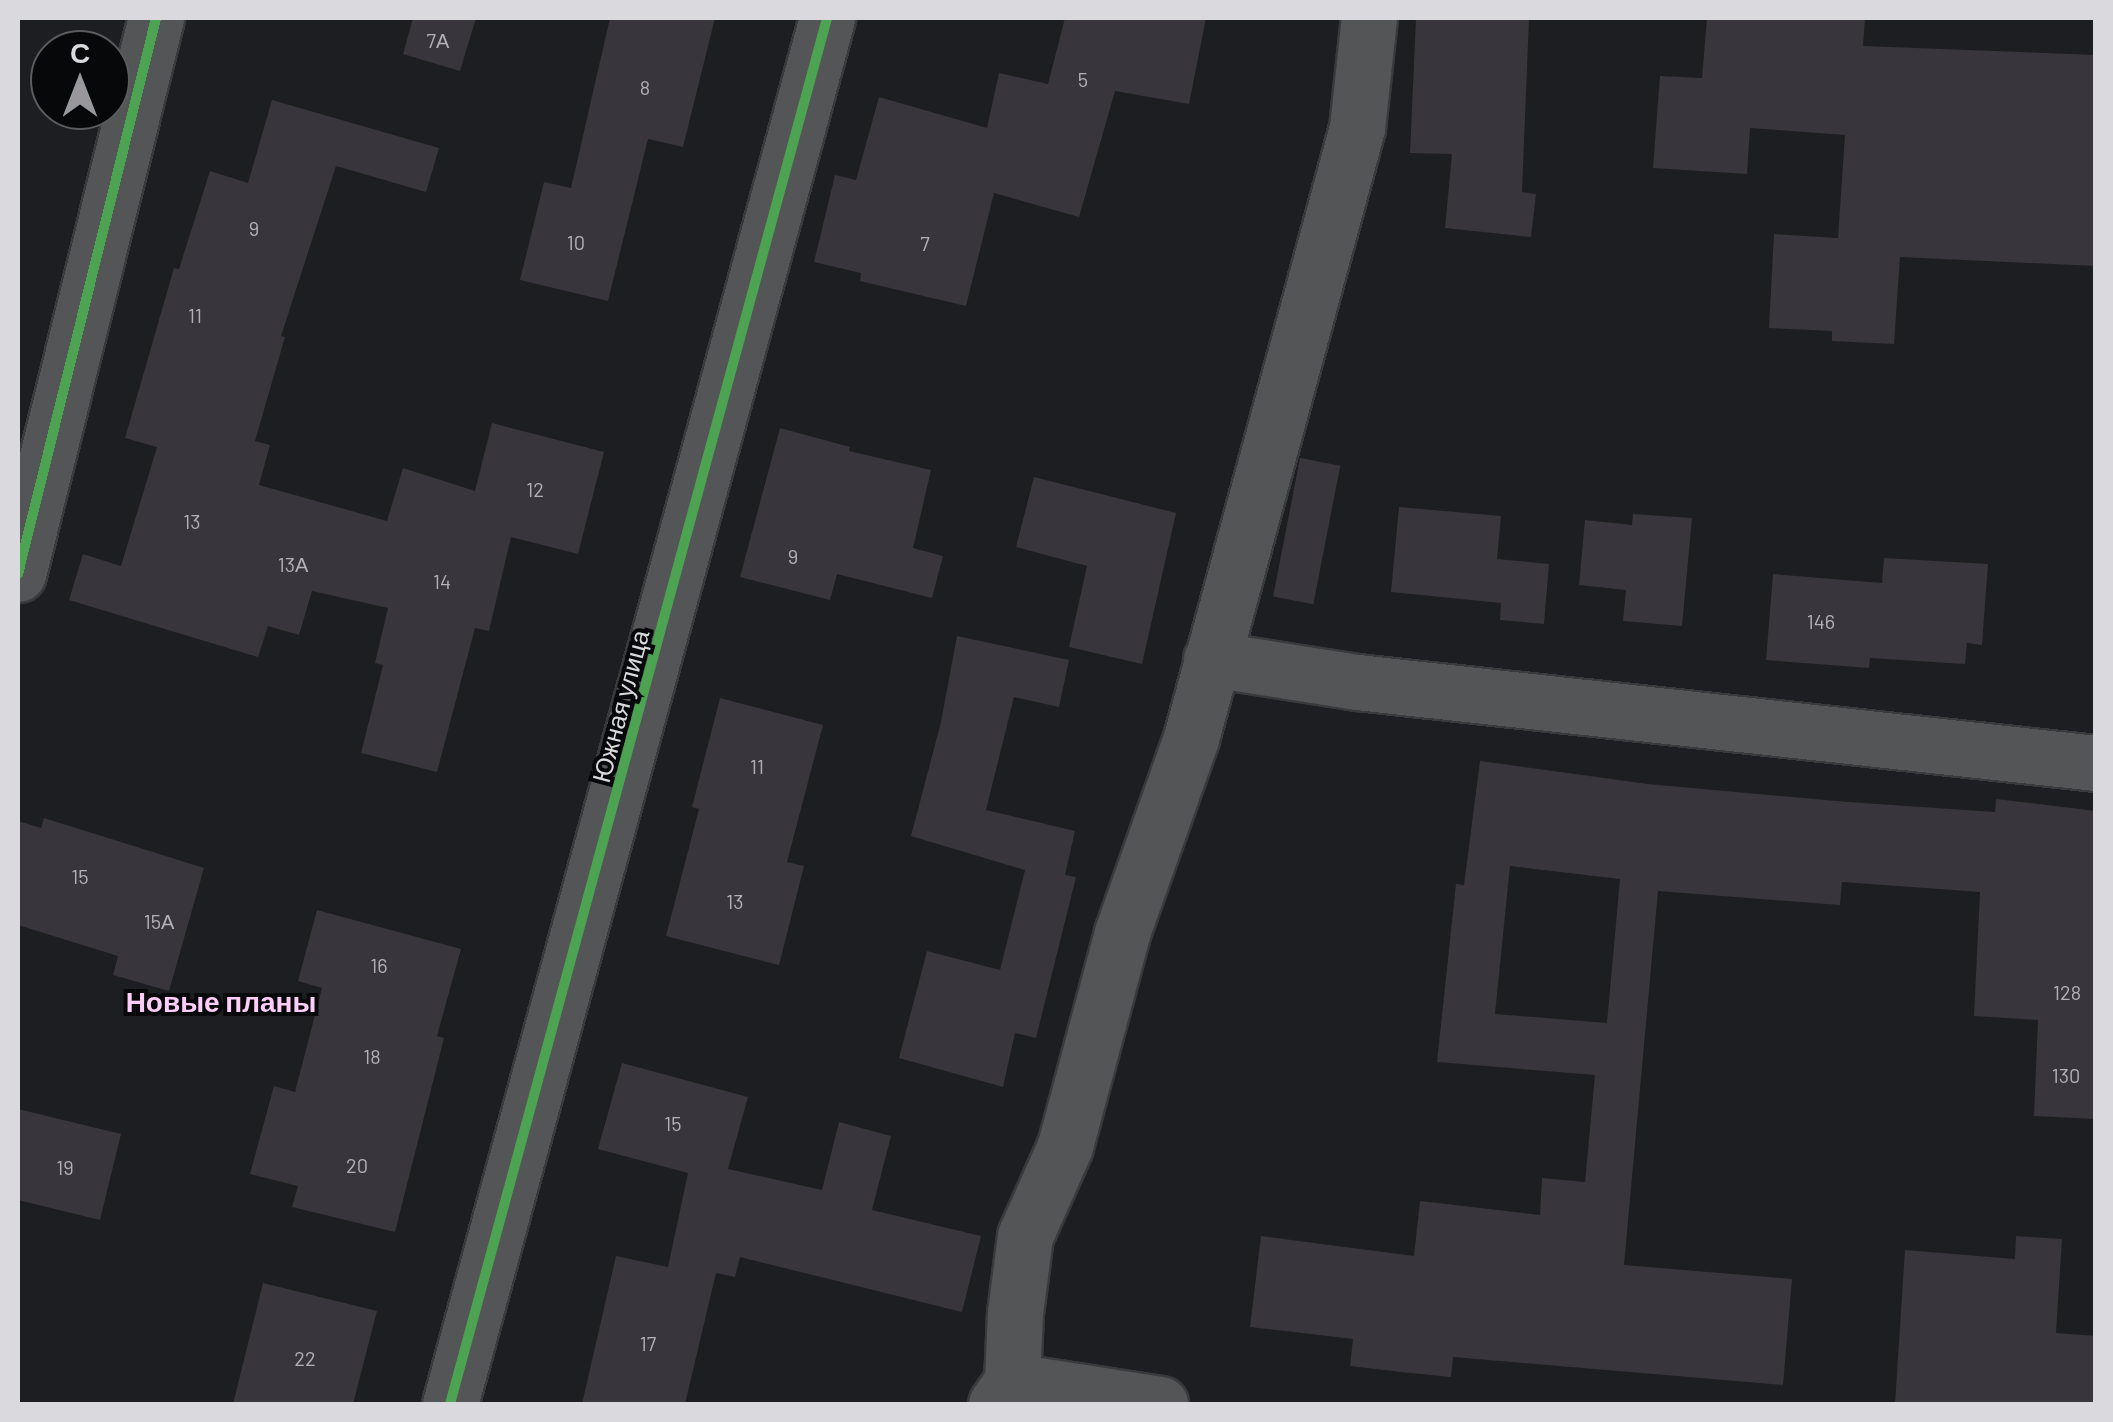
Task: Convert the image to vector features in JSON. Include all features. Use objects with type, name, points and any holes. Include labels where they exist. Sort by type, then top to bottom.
[{"type":"street","points":[[18,574],[156,18]]},
{"type":"street","name":"Южная улица","points":[[450,1404],[827,18]]},
{"type":"street","points":[[1160,1404],[1004,1393],[1026,1236],[1065,1146],[1122,932],[1191,738],[1356,128],[1370,18]]},
{"type":"street","points":[[1210,659],[1356,682],[2096,762]]},
{"type":"building","points":[[413,18],[476,18],[460,71],[403,54]]},
{"type":"building","points":[[610,18],[715,18],[683,147],[648,139],[608,301],[520,280],[544,182],[571,188]]},
{"type":"building","points":[[1065,18],[1206,18],[1189,104],[1115,91],[1079,217],[994,193],[966,306],[860,281],[861,273],[814,262],[835,175],[856,180],[879,97],[987,128],[999,73],[1048,84]]},
{"type":"building","points":[[1416,18],[1529,18],[1522,192],[1536,194],[1531,237],[1445,228],[1452,154],[1410,153]]},
{"type":"building","points":[[1707,18],[1865,18],[1863,46],[2096,55],[2096,266],[1900,257],[1894,344],[1832,341],[1832,331],[1769,328],[1774,234],[1838,238],[1845,135],[1750,128],[1747,174],[1653,168],[1660,76],[1702,78]]},
{"type":"building","points":[[272,100],[439,148],[426,192],[336,166],[281,336],[285,337],[255,441],[270,445],[259,485],[387,521],[403,468],[475,491],[492,423],[604,452],[578,554],[511,537],[489,631],[475,628],[437,772],[361,753],[383,665],[375,663],[388,608],[312,591],[299,635],[268,626],[258,657],[69,600],[83,554],[121,566],[157,447],[125,438],[174,268],[179,269],[210,171],[248,183]]},
{"type":"building","points":[[780,428],[850,447],[849,451],[931,470],[913,548],[943,556],[932,598],[837,574],[830,600],[740,577]]},
{"type":"building","points":[[1300,458],[1340,466],[1313,604],[1273,596]]},
{"type":"building","points":[[1034,477],[1176,513],[1142,664],[1069,647],[1087,566],[1016,547]]},
{"type":"building","points":[[1399,507],[1501,516],[1497,559],[1549,564],[1544,624],[1500,620],[1501,603],[1391,592]]},
{"type":"building","points":[[1633,514],[1692,518],[1682,626],[1623,621],[1626,590],[1579,585],[1585,520],[1632,525]]},
{"type":"building","points":[[1884,558],[1988,564],[1982,645],[1967,643],[1965,664],[1870,658],[1869,668],[1766,660],[1773,574],[1882,583]]},
{"type":"building","points":[[957,636],[1069,660],[1059,707],[1014,697],[986,810],[1075,831],[1065,875],[1076,877],[1036,1038],[1015,1033],[1003,1087],[899,1058],[927,951],[1000,970],[1025,870],[911,836],[941,722]]},
{"type":"building","points":[[720,698],[823,725],[787,862],[804,866],[779,965],[666,936],[699,809],[692,807]]},
{"type":"building","points":[[1480,761],[1648,784],[1848,802],[1995,812],[1996,799],[2096,811],[2096,1119],[2034,1116],[2038,1020],[1974,1016],[1980,892],[1842,882],[1840,905],[1658,891],[1624,1265],[1792,1279],[1783,1385],[1453,1357],[1451,1377],[1401,1372],[1350,1366],[1353,1339],[1250,1327],[1261,1236],[1414,1256],[1420,1201],[1540,1215],[1542,1178],[1585,1182],[1595,1075],[1437,1062],[1456,884],[1464,885]],"holes":[[[1510,866],[1620,879],[1607,1023],[1495,1014]]]},
{"type":"building","points":[[44,818],[204,868],[169,991],[113,975],[118,956],[18,925],[18,821],[41,828]]},
{"type":"building","points":[[317,910],[461,949],[437,1036],[444,1038],[395,1232],[292,1207],[298,1186],[250,1174],[274,1086],[295,1092],[322,988],[298,981]]},
{"type":"building","points":[[622,1063],[748,1097],[728,1169],[822,1190],[839,1122],[891,1136],[872,1210],[981,1236],[962,1312],[740,1257],[735,1277],[716,1273],[685,1404],[582,1404],[616,1256],[668,1267],[688,1173],[598,1149]]},
{"type":"building","points":[[18,1109],[121,1134],[100,1220],[18,1200]]},
{"type":"building","points":[[2016,1236],[2062,1239],[2056,1333],[2096,1336],[2096,1404],[1895,1404],[1905,1250],[2015,1259]]},
{"type":"building","points":[[263,1283],[377,1311],[353,1404],[233,1404]]},
{"type":"cycle path","points":[[18,574],[156,18]]},
{"type":"cycle path","points":[[450,1404],[827,18]]},
{"type":"district","name":"Новые планы","points":[[221,1001]]}]
